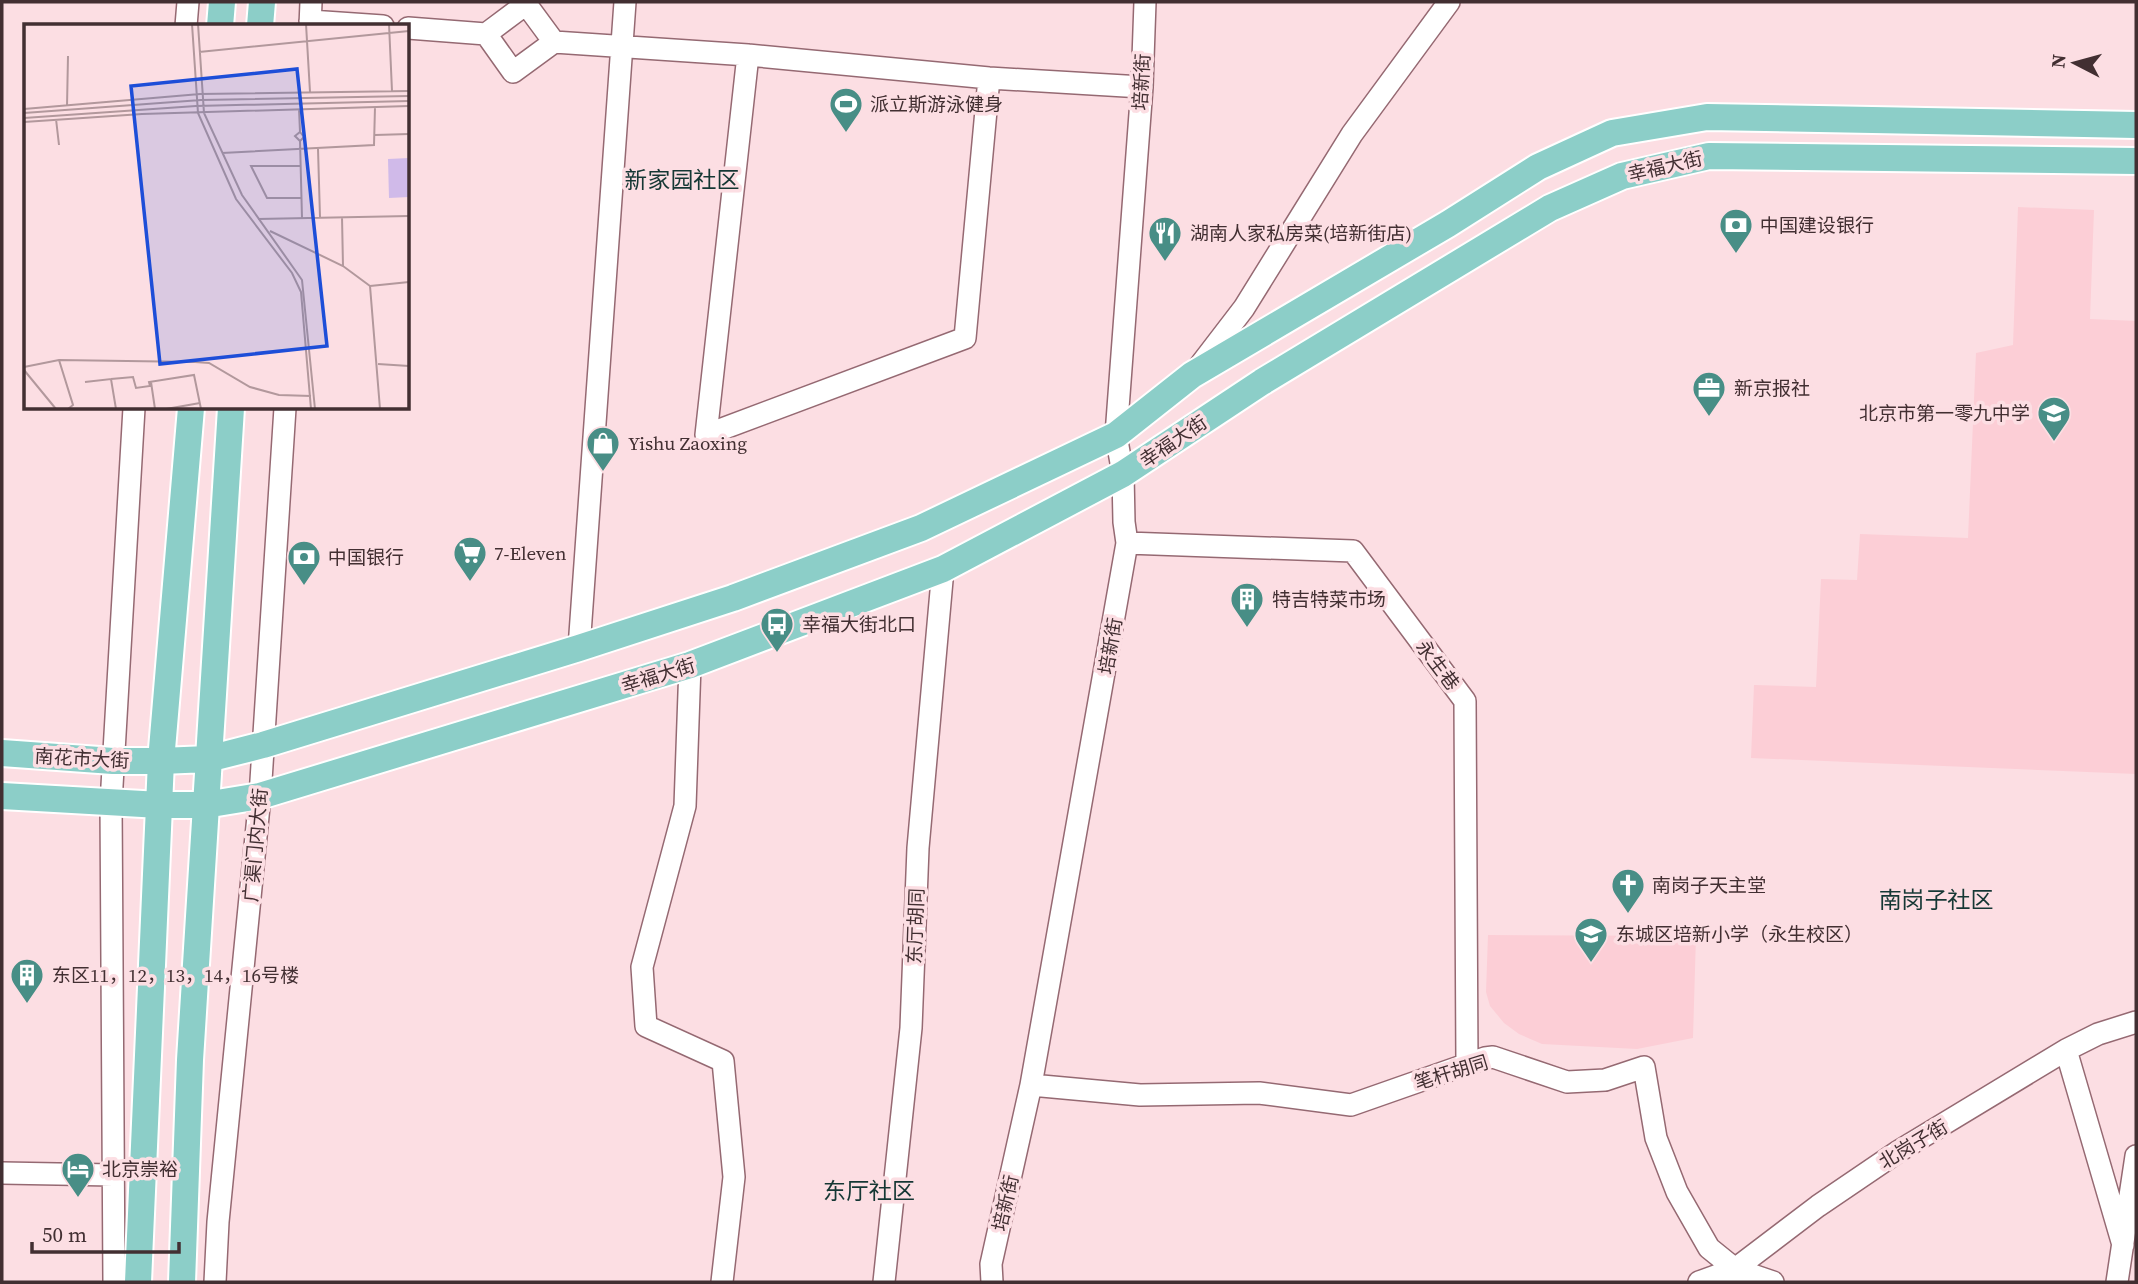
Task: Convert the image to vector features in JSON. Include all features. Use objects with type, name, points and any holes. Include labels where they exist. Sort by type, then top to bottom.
[{"type":"main road","points":[[220,24],[222,2]]},
{"type":"main road","points":[[260,24],[262,2]]},
{"type":"main road","name":"幸福大街","points":[[208,759],[263,746],[579,648],[733,598],[921,528],[1116,435],[1192,375],[1448,224],[1538,167],[1612,133],[1707,117],[2136,125]]},
{"type":"main road","name":"幸福大街","points":[[160,805],[205,805],[260,796],[690,665],[943,569],[1124,474],[1262,382],[1550,208],[1622,176],[1709,156],[2136,161]]},
{"type":"main road","points":[[138,1282],[162,761],[191,410]]},
{"type":"main road","points":[[182,1282],[190,1060],[231,410]]},
{"type":"main road","name":"南花市大街","points":[[2,753],[113,761],[208,759]]},
{"type":"main road","points":[[2,796],[160,805]]},
{"type":"street","points":[[186,24],[188,2]]},
{"type":"street","points":[[579,648],[625,2]]},
{"type":"street","name":"培新街","points":[[992,1282],[991,1264],[1031,1085],[1127,543],[1124,474],[1116,435],[1142,87],[1145,2]]},
{"type":"street","points":[[1192,375],[1244,307],[1352,134],[1449,2]]},
{"type":"street","points":[[410,28],[486,34],[526,4],[554,42]]},
{"type":"street","points":[[310,16],[368,24]]},
{"type":"street","points":[[486,34],[513,72],[554,42],[748,55],[989,78],[1142,87]]},
{"type":"street","points":[[748,55],[706,435],[965,338],[989,78]]},
{"type":"street","points":[[114,1282],[111,803],[134,410]]},
{"type":"street","name":"广渠门内大街","points":[[215,1282],[218,1222],[260,796],[285,410]]},
{"type":"street","name":"永生巷","points":[[1127,543],[1353,551],[1465,701],[1466,1065]]},
{"type":"street","name":"东厅胡同","points":[[884,1282],[911,1028],[918,848],[943,569]]},
{"type":"street","points":[[690,665],[685,806],[642,967],[646,1026],[723,1061],[734,1177],[723,1282]]},
{"type":"street","name":"北岗子街","points":[[1699,1282],[1735,1269],[1818,1206],[1899,1151],[2066,1050],[2098,1034],[2136,1022]]},
{"type":"street","points":[[2066,1050],[2123,1245]]},
{"type":"street","name":"笔杆胡同","points":[[1031,1085],[1140,1095],[1259,1093],[1351,1105],[1493,1057],[1567,1082],[1605,1080],[1644,1067],[1656,1138],[1677,1192],[1709,1248],[1735,1269],[1773,1282]]},
{"type":"street","points":[[2117,1282],[2136,1156]]},
{"type":"street","points":[[2,1173],[113,1175]]},
{"type":"shaded area","name":"北京市第一零九中学","points":[[2018,207],[2094,210],[2090,319],[2136,321],[2136,774],[1751,758],[1754,685],[1816,687],[1821,579],[1857,580],[1860,534],[1968,538],[1976,353],[2013,345]]},
{"type":"shaded area","name":"东城区培新小学（永生校区）","points":[[1488,935],[1696,936],[1693,1038],[1637,1049],[1542,1044],[1519,1034],[1504,1023],[1490,1006],[1486,992]]},
{"type":"place","name":"派立斯游泳健身","points":[[846,134]]},
{"type":"place","name":"中国建设银行","points":[[1736,255]]},
{"type":"place","name":"湖南人家私房菜(培新街店)","points":[[1165,263]]},
{"type":"place","name":"新京报社","points":[[1709,418]]},
{"type":"place","name":"北京市第一零九中学","points":[[2054,443]]},
{"type":"place","name":"Yishu Zaoxing","points":[[603,473]]},
{"type":"place","name":"7-Eleven","points":[[470,583]]},
{"type":"place","name":"中国银行","points":[[304,587]]},
{"type":"place","name":"特吉特菜市场","points":[[1247,629]]},
{"type":"place","name":"幸福大街北口","points":[[777,654]]},
{"type":"place","name":"南岗子天主堂","points":[[1628,915]]},
{"type":"place","name":"东城区培新小学（永生校区）","points":[[1591,964]]},
{"type":"place","name":"东区11，12，13，14，16号楼","points":[[27,1005]]},
{"type":"place","name":"北京崇裕","points":[[78,1199]]},
{"type":"district","name":"新家园社区","points":[[682,180]]},
{"type":"district","name":"南岗子社区","points":[[1936,900]]},
{"type":"district","name":"东厅社区","points":[[869,1191]]}]
